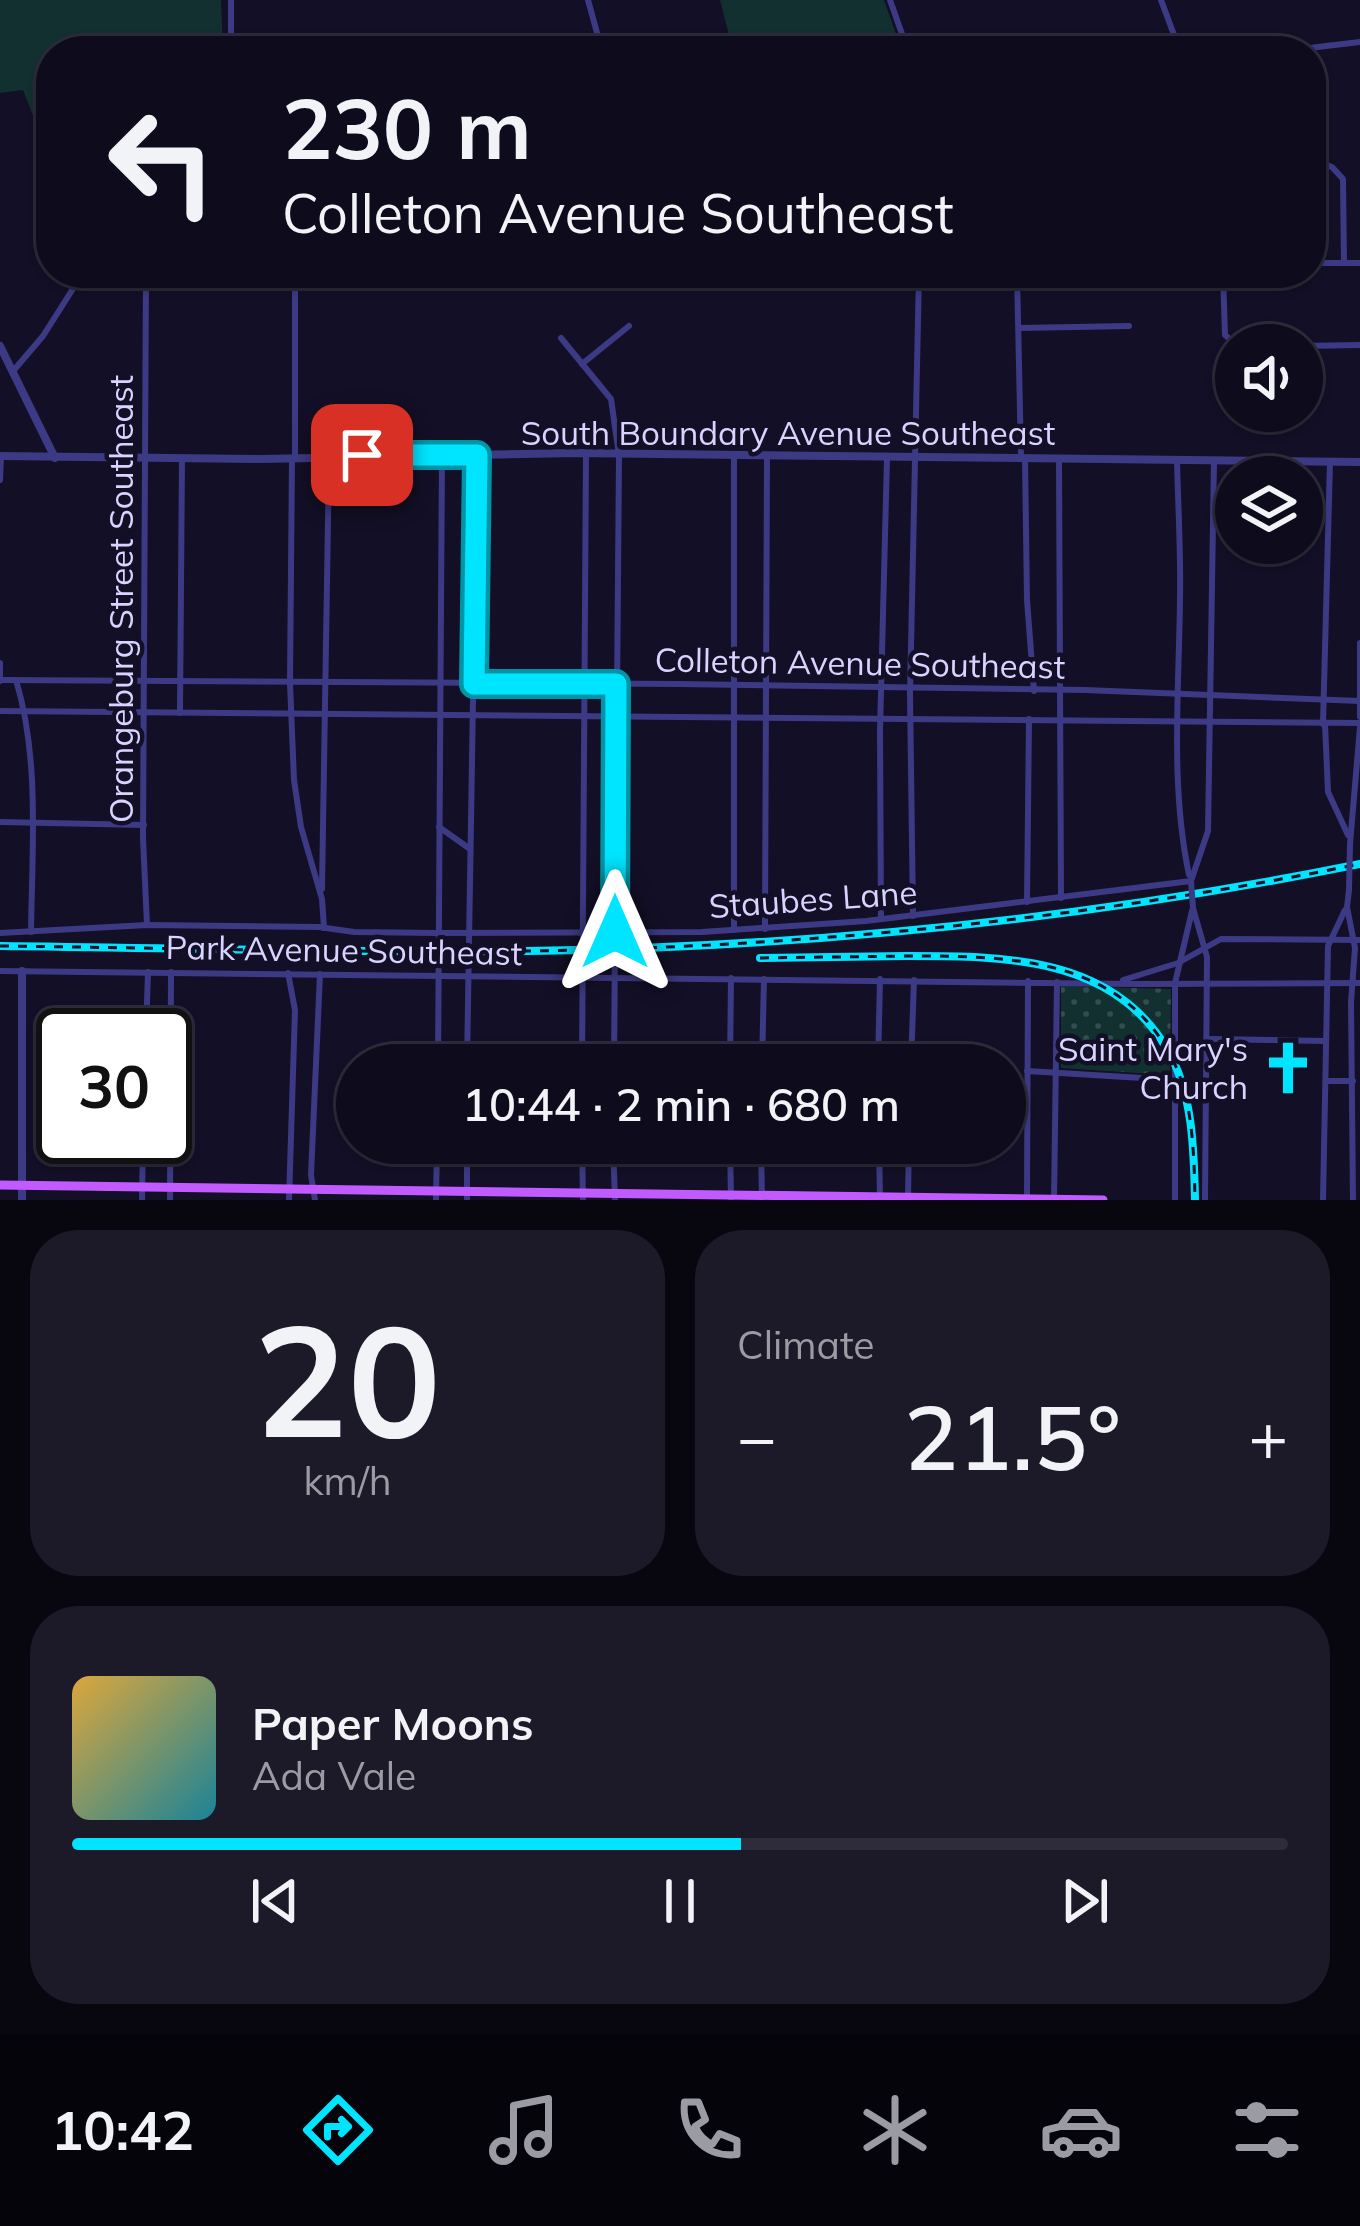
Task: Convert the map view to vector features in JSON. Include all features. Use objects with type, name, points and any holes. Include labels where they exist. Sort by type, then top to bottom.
[{"type":"main road","points":[[0,1185],[142,1194],[1103,1200]]},
{"type":"street","points":[[231,0],[231,36]]},
{"type":"street","points":[[588,0],[598,36]]},
{"type":"street","points":[[890,0],[903,36]]},
{"type":"street","points":[[1161,0],[1174,36]]},
{"type":"street","points":[[1326,46],[1360,42]]},
{"type":"street","points":[[1326,165],[1343,179],[1344,263]]},
{"type":"street","points":[[1326,263],[1360,263]]},
{"type":"street","points":[[14,370],[73,288]]},
{"type":"street","name":"Orangeburg Street Southeast","points":[[146,288],[143,826],[147,925]]},
{"type":"street","points":[[295,288],[291,715],[301,827],[322,899]]},
{"type":"street","points":[[913,916],[910,688],[919,288]]},
{"type":"street","points":[[1017,288],[1034,691]]},
{"type":"street","points":[[1223,288],[1224,324]]},
{"type":"street","points":[[582,364],[629,326]]},
{"type":"street","points":[[1018,328],[1130,326]]},
{"type":"street","points":[[561,338],[611,400],[619,455],[614,1044]]},
{"type":"street","points":[[1323,346],[1360,345]]},
{"type":"street","points":[[0,346],[55,458]]},
{"type":"street","points":[[582,1044],[586,453]]},
{"type":"street","name":"South Boundary Avenue Southeast","points":[[0,456],[182,459],[586,453],[1360,462]]},
{"type":"street","points":[[438,1044],[442,455]]},
{"type":"street","points":[[467,1044],[477,455]]},
{"type":"street","points":[[0,456],[0,480]]},
{"type":"street","points":[[324,928],[323,682],[329,457]]},
{"type":"street","points":[[734,457],[734,930]]},
{"type":"street","points":[[765,928],[767,458]]},
{"type":"street","points":[[881,920],[886,458]]},
{"type":"street","name":"Orangeburg Street Southeast","points":[[180,712],[182,459]]},
{"type":"street","points":[[1059,459],[1060,898]]},
{"type":"street","points":[[1177,460],[1179,826],[1193,908],[1206,944],[1205,1200]]},
{"type":"street","points":[[1191,881],[1208,831],[1214,461]]},
{"type":"street","points":[[1330,462],[1324,724],[1328,792],[1349,840]]},
{"type":"street","points":[[1323,1200],[1327,982],[1330,940],[1347,908],[1349,890],[1360,643]]},
{"type":"street","points":[[0,663],[0,680]]},
{"type":"street","points":[[16,679],[26,712],[33,825],[31,932]]},
{"type":"street","name":"Colleton Avenue Southeast","points":[[0,680],[881,687],[1360,700]]},
{"type":"street","name":"Colleton Avenue Southeast","points":[[0,711],[1360,722]]},
{"type":"street","points":[[1027,903],[1029,719]]},
{"type":"street","points":[[0,822],[143,826]]},
{"type":"street","points":[[438,826],[470,848]]},
{"type":"street","name":"Staubes Lane","points":[[437,933],[734,930],[881,920],[1191,881]]},
{"type":"street","points":[[1175,1200],[1175,983],[1193,908]]},
{"type":"street","points":[[1347,908],[1357,940],[1353,1200]]},
{"type":"street","name":"Park Avenue Southeast","points":[[0,933],[147,925],[437,933]]},
{"type":"street","name":"Park Avenue Southeast","points":[[1120,981],[1178,963],[1221,939],[1357,940]]},
{"type":"street","name":"Park Avenue Southeast","points":[[0,971],[1356,983]]},
{"type":"street","points":[[22,971],[22,1200]]},
{"type":"street","points":[[147,1008],[148,972]]},
{"type":"street","points":[[170,1194],[171,972]]},
{"type":"street","points":[[288,974],[295,1010],[289,1195]]},
{"type":"street","points":[[314,1195],[320,974]]},
{"type":"street","points":[[730,1044],[731,978]]},
{"type":"street","points":[[762,1044],[764,979]]},
{"type":"street","points":[[878,1044],[880,980]]},
{"type":"street","points":[[912,1044],[914,980]]},
{"type":"street","points":[[1027,1199],[1028,981]]},
{"type":"street","points":[[1054,1199],[1057,981]]},
{"type":"street","points":[[1209,1039],[1325,1041]]},
{"type":"street","points":[[1027,1071],[1175,1080]]},
{"type":"street","points":[[1325,1081],[1353,1081]]},
{"type":"street","points":[[292,1145],[312,1146]]},
{"type":"street","points":[[142,1194],[143,1164]]},
{"type":"street","points":[[436,1196],[437,1164]]},
{"type":"street","points":[[467,1164],[467,1196]]},
{"type":"street","points":[[582,1164],[582,1197]]},
{"type":"street","points":[[614,1164],[615,1197]]},
{"type":"street","points":[[731,1164],[732,1198]]},
{"type":"street","points":[[761,1164],[762,1198]]},
{"type":"street","points":[[879,1164],[880,1198]]},
{"type":"street","points":[[908,1198],[909,1164]]},
{"type":"green space","points":[[0,0],[221,0],[222,36],[36,36],[36,117],[23,90],[0,93]]},
{"type":"green space","points":[[720,0],[884,0],[897,36],[729,36]]},
{"type":"green space","points":[[1061,986],[1171,989],[1170,1075],[1061,1068]]},
{"type":"railway","points":[[0,946],[462,951],[737,943],[1050,915],[1360,864]]},
{"type":"railway","points":[[760,958],[979,957],[1052,967],[1116,995],[1144,1018],[1176,1066],[1190,1122],[1195,1200]]},
{"type":"place","name":"Saint Mary's Church","points":[[1288,1068]]},
{"type":"route","points":[[362,455],[477,455],[474,684],[616,684],[615,932]]}]
